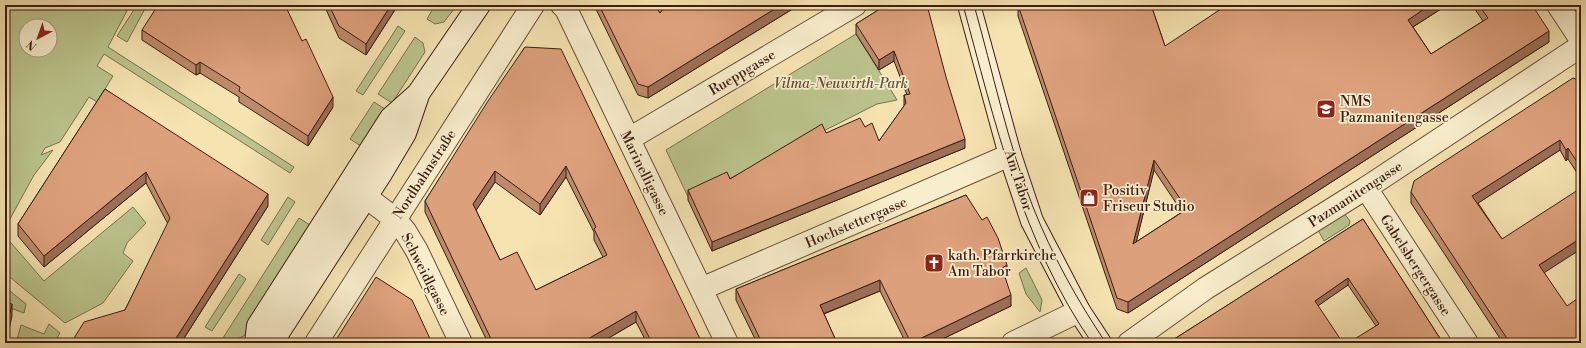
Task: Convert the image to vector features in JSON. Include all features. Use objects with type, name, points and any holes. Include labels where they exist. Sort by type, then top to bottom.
[{"type":"street","points":[[256,343],[258,326],[391,118],[418,94],[479,5]]},
{"type":"street","name":"Nordbahnstraße","points":[[316,343],[533,5]]},
{"type":"street","name":"Marinelligasse","points":[[562,5],[566,8],[727,343]]},
{"type":"street","name":"Rueppgasse","points":[[629,139],[855,5]]},
{"type":"street","name":"Am Tabor","points":[[969,5],[1010,156],[1032,221],[1079,311],[1100,343]]},
{"type":"street","points":[[1558,5],[1581,40]]},
{"type":"street","name":"Pazmanitengasse","points":[[1129,343],[1206,288],[1366,188],[1581,46]]},
{"type":"street","points":[[266,343],[274,339],[366,197],[405,133],[418,94]]},
{"type":"street","name":"Hochstettergasse","points":[[701,289],[1010,156]]},
{"type":"street","name":"Gabelsbergergasse","points":[[1366,188],[1466,343]]},
{"type":"street","name":"Schweidlgasse","points":[[366,197],[395,219],[405,231],[417,251],[460,343]]},
{"type":"street","points":[[1013,343],[1079,311]]},
{"type":"green space","points":[[5,5],[130,5],[108,47],[294,167],[290,173],[104,54],[97,66],[113,76],[97,102],[89,97],[60,142],[45,148],[41,155],[53,150],[34,175],[5,228]]},
{"type":"green space","points":[[137,5],[147,5],[127,42],[117,36]]},
{"type":"green space","points":[[435,5],[457,5],[444,22],[435,24],[427,19]]},
{"type":"green space","points":[[398,26],[405,31],[363,95],[356,91]]},
{"type":"green space","name":"Vilma-Neuwirth-Park","points":[[856,34],[897,100],[877,104],[689,199],[666,150]]},
{"type":"green space","points":[[415,37],[423,43],[425,52],[392,103],[378,94]]},
{"type":"green space","points":[[374,102],[388,111],[364,148],[350,139]]},
{"type":"green space","points":[[288,197],[295,202],[268,245],[261,240]]},
{"type":"green space","points":[[133,207],[146,223],[127,243],[123,253],[133,261],[103,303],[65,323],[5,273],[5,236],[44,281]]},
{"type":"green space","points":[[1343,212],[1350,221],[1349,225],[1324,241],[1318,230]]},
{"type":"green space","points":[[299,218],[313,227],[244,336],[229,342],[223,338]]},
{"type":"green space","points":[[1026,268],[1042,300],[1040,312],[1026,294],[1019,273]]},
{"type":"green space","points":[[239,274],[246,279],[212,331],[205,327]]},
{"type":"green space","points":[[5,287],[26,304],[24,313],[5,306]]},
{"type":"green space","points":[[49,324],[60,333],[54,343],[16,343],[21,325],[44,334]]},
{"type":"building","points":[[158,5],[285,5],[302,41],[306,39],[333,97],[308,136],[239,91],[240,87],[200,62],[196,65],[142,30]]},
{"type":"building","points":[[329,5],[391,5],[366,44],[339,26]]},
{"type":"building","points":[[599,5],[655,5],[660,13],[666,5],[781,5],[648,87],[638,84]]},
{"type":"building","points":[[886,5],[927,5],[946,77],[965,139],[712,242],[688,190],[727,172],[730,179],[822,124],[826,133],[860,118],[865,127],[872,123],[879,141],[906,103],[904,95],[910,94],[894,51],[879,60],[856,24]]},
{"type":"building","points":[[1018,5],[1151,5],[1165,46],[1227,5],[1430,5],[1408,20],[1431,54],[1488,18],[1479,5],[1532,5],[1549,31],[1128,302],[1117,298]],"holes":[[[1154,160],[1187,209],[1133,244]]]},
{"type":"building","points":[[525,47],[561,49],[702,343],[652,343],[636,311],[581,343],[493,343],[425,201],[488,101]],"holes":[[[566,166],[596,227],[594,229],[607,255],[536,290],[517,252],[500,260],[473,204],[495,171],[540,204]]]},
{"type":"building","points":[[1573,78],[1581,81],[1581,168],[1568,148],[1566,150],[1560,140],[1472,196],[1502,239],[1581,188],[1581,238],[1539,265],[1567,306],[1581,296],[1581,343],[1510,343],[1411,192],[1414,181]]},
{"type":"building","points":[[105,89],[268,194],[173,343],[71,343],[84,322],[125,310],[170,218],[146,172],[44,256],[18,224]]},
{"type":"building","points":[[966,195],[982,220],[987,217],[998,238],[1007,265],[1002,268],[1011,295],[911,343],[880,280],[820,305],[837,343],[762,343],[736,289]]},
{"type":"building","points":[[1363,219],[1443,343],[1348,343],[1379,324],[1348,278],[1315,301],[1343,343],[1168,343]]},
{"type":"building","points":[[376,277],[412,300],[432,343],[334,343]]},
{"type":"building","points":[[5,302],[12,304],[5,334]]},
{"type":"tram line","points":[[963,5],[999,137],[1029,223],[1047,264],[1068,304],[1092,343]]},
{"type":"tram line","points":[[974,5],[1015,157],[1040,225],[1066,277],[1106,343]]},
{"type":"place","name":"NMS Pazmanitengasse","points":[[1326,109]]},
{"type":"place","name":"Positiv Friseur Studio","points":[[1089,198]]},
{"type":"place","name":"kath. Pfarrkirche Am Tabor","points":[[934,263]]}]
